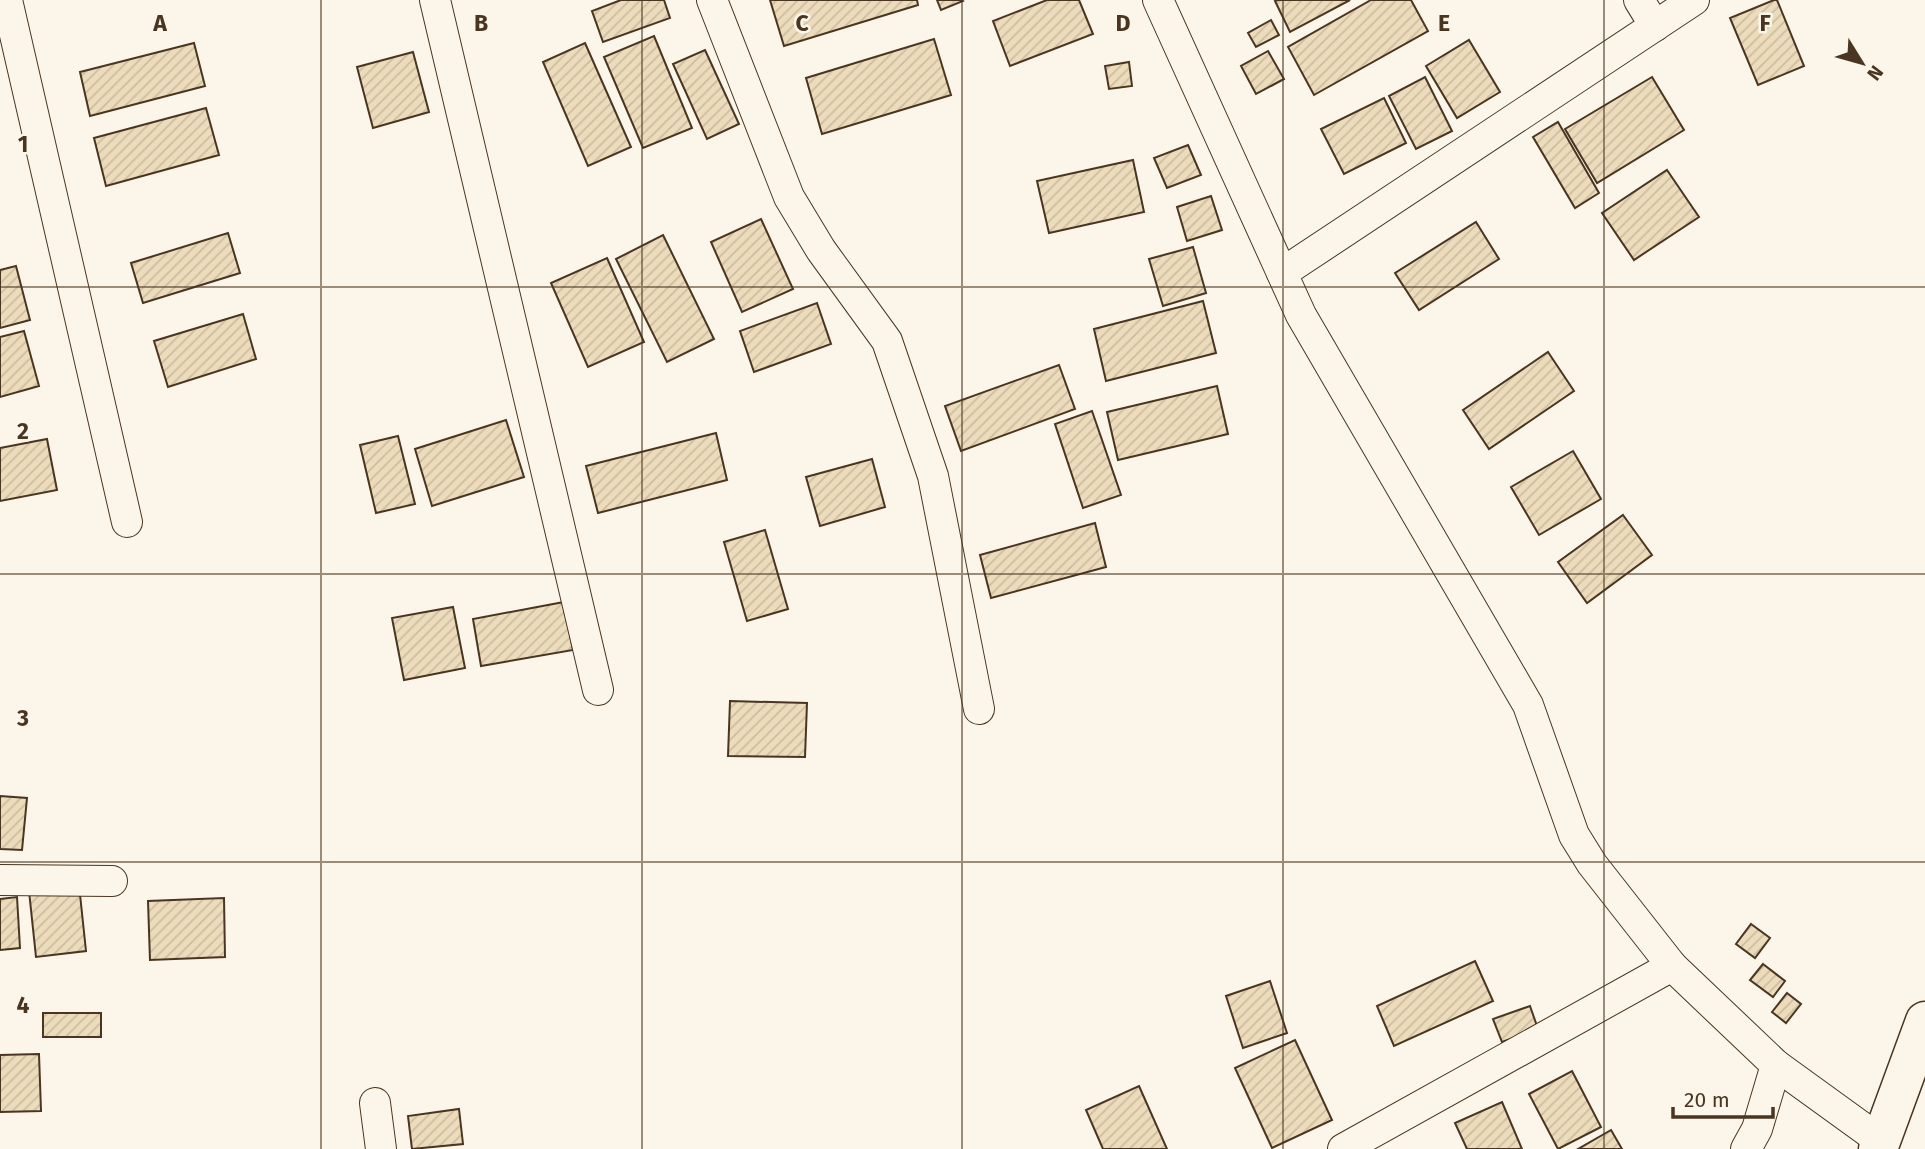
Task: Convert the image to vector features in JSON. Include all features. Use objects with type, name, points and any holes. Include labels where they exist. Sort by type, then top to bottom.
[{"type":"highway","points":[[1879,1145],[1925,1021]]},
{"type":"street","points":[[7,0],[127,522]]},
{"type":"street","points":[[435,0],[598,690]]},
{"type":"street","points":[[712,0],[789,197],[821,250],[887,341],[933,476],[979,709]]},
{"type":"street","points":[[1158,0],[1301,315],[1528,705],[1574,835],[1592,864],[1672,966],[1776,1065],[1879,1145]]},
{"type":"street","points":[[1640,0],[1655,26]]},
{"type":"street","points":[[1282,273],[1695,0]]},
{"type":"street","points":[[0,880],[112,881]]},
{"type":"street","points":[[1343,1149],[1672,966]]},
{"type":"street","points":[[1746,1149],[1758,1129],[1776,1065]]},
{"type":"street","points":[[375,1103],[381,1149]]},
{"type":"building","points":[[621,0],[664,0],[670,18],[603,42],[592,11]]},
{"type":"building","points":[[770,0],[917,0],[918,5],[784,46]]},
{"type":"building","points":[[937,0],[962,0],[963,1],[941,10]]},
{"type":"building","points":[[1047,0],[1079,0],[1093,34],[1010,66],[993,21]]},
{"type":"building","points":[[1350,0],[1290,32],[1275,1]]},
{"type":"building","points":[[1371,0],[1411,0],[1428,31],[1314,95],[1288,47]]},
{"type":"building","points":[[1777,0],[1804,66],[1758,85],[1730,18]]},
{"type":"building","points":[[1271,20],[1279,35],[1256,47],[1248,33]]},
{"type":"building","points":[[654,36],[692,128],[643,148],[604,57]]},
{"type":"building","points":[[934,39],[951,95],[822,134],[806,78]]},
{"type":"building","points":[[1469,40],[1500,92],[1457,118],[1426,66]]},
{"type":"building","points":[[194,43],[205,86],[90,116],[80,72]]},
{"type":"building","points":[[585,43],[631,147],[588,166],[543,62]]},
{"type":"building","points":[[705,50],[739,124],[707,139],[673,64]]},
{"type":"building","points":[[1268,51],[1284,79],[1256,94],[1241,66]]},
{"type":"building","points":[[413,52],[429,112],[373,128],[357,67]]},
{"type":"building","points":[[1129,62],[1132,86],[1109,89],[1105,66]]},
{"type":"building","points":[[1425,77],[1452,131],[1416,149],[1389,96]]},
{"type":"building","points":[[1652,77],[1684,130],[1597,183],[1565,129]]},
{"type":"building","points":[[1384,98],[1406,143],[1344,174],[1321,129]]},
{"type":"building","points":[[206,108],[219,155],[106,186],[94,138]]},
{"type":"building","points":[[1558,122],[1599,193],[1575,208],[1533,137]]},
{"type":"building","points":[[1188,145],[1201,175],[1167,188],[1154,158]]},
{"type":"building","points":[[1133,160],[1144,212],[1049,233],[1037,181]]},
{"type":"building","points":[[1667,170],[1699,217],[1634,260],[1602,213]]},
{"type":"building","points":[[1211,196],[1222,230],[1187,241],[1177,207]]},
{"type":"building","points":[[761,219],[793,289],[742,312],[711,242]]},
{"type":"building","points":[[1476,222],[1499,259],[1419,310],[1395,273]]},
{"type":"building","points":[[228,233],[240,273],[143,303],[131,263]]},
{"type":"building","points":[[663,235],[714,339],[667,362],[616,259]]},
{"type":"building","points":[[1193,247],[1206,293],[1163,306],[1149,259]]},
{"type":"building","points":[[607,258],[644,342],[588,367],[551,283]]},
{"type":"building","points":[[16,266],[30,320],[0,328],[0,270]]},
{"type":"building","points":[[1203,301],[1216,353],[1106,381],[1094,329]]},
{"type":"building","points":[[817,303],[831,344],[754,372],[740,331]]},
{"type":"building","points":[[243,314],[256,359],[168,387],[154,341]]},
{"type":"building","points":[[24,331],[39,386],[0,397],[0,337]]},
{"type":"building","points":[[1548,352],[1574,391],[1489,449],[1463,410]]},
{"type":"building","points":[[1059,365],[1075,409],[961,451],[945,406]]},
{"type":"building","points":[[1217,386],[1228,434],[1118,460],[1107,412]]},
{"type":"building","points":[[1092,411],[1121,495],[1083,508],[1055,424]]},
{"type":"building","points":[[506,420],[524,477],[432,506],[415,449]]},
{"type":"building","points":[[716,433],[727,480],[598,513],[586,466]]},
{"type":"building","points":[[398,436],[415,504],[376,513],[360,445]]},
{"type":"building","points":[[47,439],[57,490],[0,501],[0,448]]},
{"type":"building","points":[[1573,451],[1601,499],[1539,535],[1511,487]]},
{"type":"building","points":[[872,459],[885,507],[820,526],[806,477]]},
{"type":"building","points":[[1623,515],[1652,555],[1587,603],[1558,562]]},
{"type":"building","points":[[1095,523],[1106,567],[991,598],[980,555]]},
{"type":"building","points":[[765,530],[788,609],[747,621],[724,542]]},
{"type":"building","points":[[564,602],[573,650],[481,666],[473,619]]},
{"type":"building","points":[[453,607],[465,668],[404,680],[392,618]]},
{"type":"building","points":[[730,701],[807,703],[805,757],[728,756]]},
{"type":"building","points":[[0,796],[27,798],[22,850],[0,849]]},
{"type":"building","points":[[79,885],[86,951],[36,957],[29,891]]},
{"type":"building","points":[[17,897],[20,948],[0,950],[0,899]]},
{"type":"building","points":[[224,898],[225,957],[150,960],[148,901]]},
{"type":"building","points":[[1751,924],[1770,938],[1755,958],[1736,944]]},
{"type":"building","points":[[1475,961],[1493,1001],[1394,1046],[1377,1006]]},
{"type":"building","points":[[1763,964],[1785,981],[1773,997],[1750,980]]},
{"type":"building","points":[[1270,981],[1287,1033],[1243,1048],[1226,996]]},
{"type":"building","points":[[1787,993],[1801,1004],[1786,1023],[1772,1012]]},
{"type":"building","points":[[1530,1006],[1538,1029],[1502,1042],[1493,1019]]},
{"type":"building","points":[[43,1013],[101,1013],[101,1037],[43,1037]]},
{"type":"building","points":[[1295,1040],[1332,1120],[1272,1148],[1235,1068]]},
{"type":"building","points":[[39,1054],[41,1111],[0,1112],[0,1055]]},
{"type":"building","points":[[1572,1071],[1601,1127],[1558,1149],[1529,1094]]},
{"type":"building","points":[[1139,1086],[1167,1149],[1103,1149],[1086,1110]]},
{"type":"building","points":[[1502,1102],[1522,1149],[1467,1149],[1455,1123]]},
{"type":"building","points":[[459,1109],[463,1144],[412,1149],[408,1116]]},
{"type":"building","points":[[1611,1130],[1622,1149],[1578,1149]]}]
